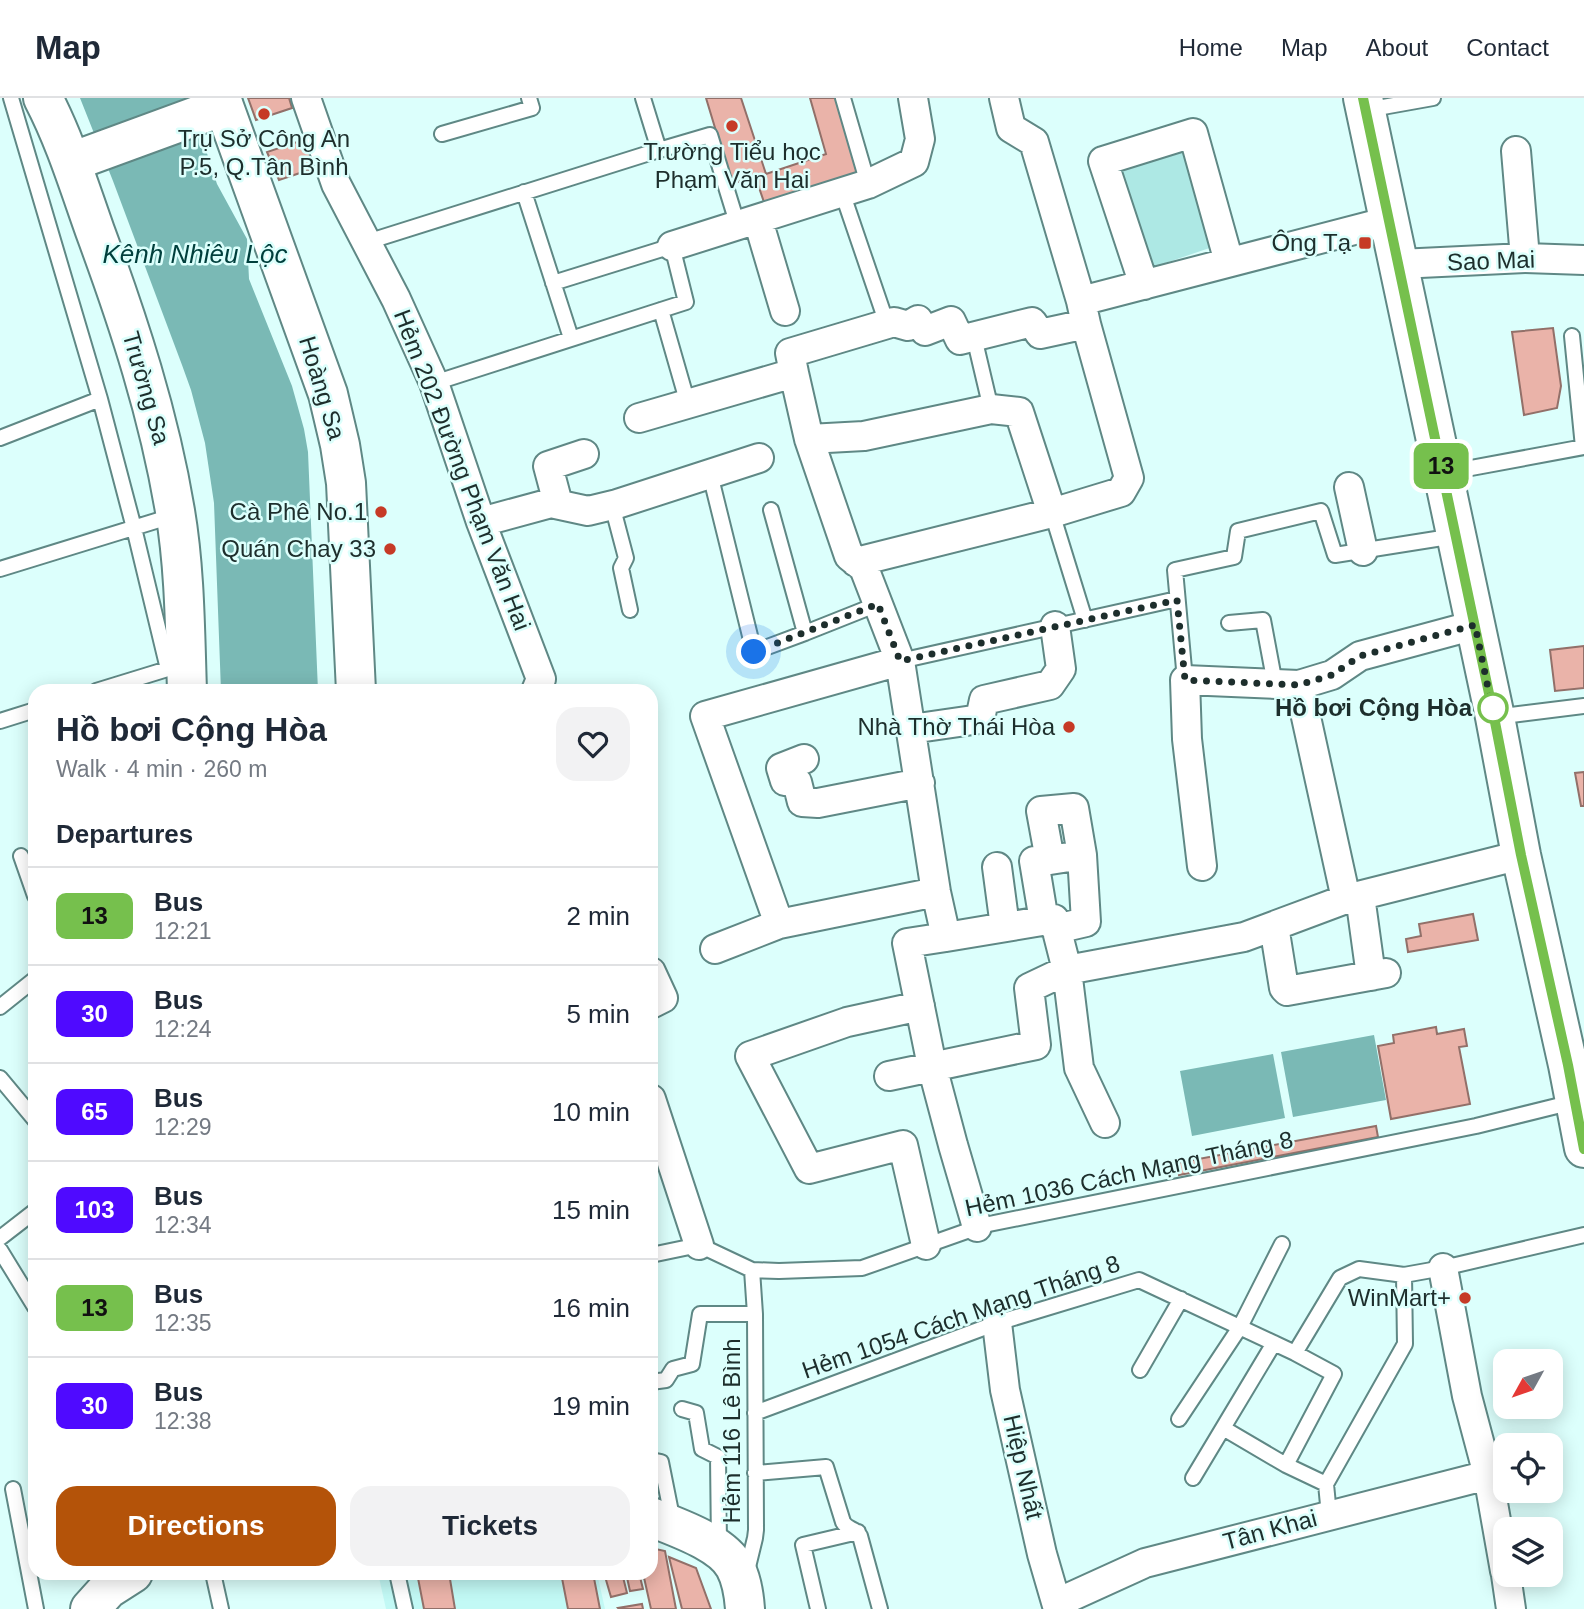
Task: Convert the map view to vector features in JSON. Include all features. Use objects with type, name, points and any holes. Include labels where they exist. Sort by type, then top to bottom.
[{"type":"street","name":"Trường Sa","points":[[43,98],[80,158],[111,275],[138,356],[164,452],[176,514],[183,589],[180,675]]},
{"type":"street","name":"Hẻm 202 Đường Phạm Văn Hai","points":[[306,98],[333,178],[396,299],[433,383],[481,522],[541,679],[539,684]]},
{"type":"street","points":[[672,246],[855,188],[914,162],[920,139],[913,98]]},
{"type":"street","points":[[856,562],[1052,513],[1121,492],[1129,478],[1034,142],[1011,128],[1004,98]]},
{"type":"street","points":[[1365,104],[1521,855],[1575,1077],[1584,1148]]},
{"type":"street","points":[[80,158],[217,106]]},
{"type":"street","name":"Hoàng Sa","points":[[217,106],[328,394],[335,421],[346,483],[356,684]]},
{"type":"street","points":[[1144,285],[1103,161],[1194,133],[1229,262]]},
{"type":"street","points":[[1516,151],[1525,258]]},
{"type":"street","points":[[946,937],[936,891],[900,661],[864,568],[849,556],[809,439],[790,354],[894,322],[908,326],[918,320],[925,331],[951,321],[960,340],[1032,322],[1040,334],[1144,285],[1389,221]]},
{"type":"street","points":[[748,223],[785,311]]},
{"type":"street","name":"Sao Mai","points":[[1399,264],[1525,258],[1584,260]]},
{"type":"street","points":[[639,418],[794,373]]},
{"type":"street","points":[[809,439],[863,436],[991,409],[1018,412],[1052,513]]},
{"type":"street","points":[[551,503],[556,496],[548,466],[584,454]]},
{"type":"street","points":[[481,522],[551,503],[588,511],[759,458]]},
{"type":"street","points":[[1349,487],[1363,551]]},
{"type":"street","points":[[1202,866],[1186,739],[1185,680],[1287,684],[1332,675],[1360,656],[1475,625]]},
{"type":"street","points":[[911,729],[980,719],[984,700],[1050,685],[1061,669],[1055,626]]},
{"type":"street","points":[[779,924],[705,716],[900,661]]},
{"type":"street","points":[[1274,926],[1284,988],[1287,991],[1379,975],[1287,684]]},
{"type":"street","points":[[804,759],[781,768],[785,781],[797,782],[802,802],[818,803],[920,783]]},
{"type":"street","points":[[977,1227],[932,1066],[907,943],[1005,927],[1086,922],[1082,855]]},
{"type":"street","points":[[888,1076],[1036,1045],[1029,988],[1067,970],[1244,937],[1353,898],[1521,855]]},
{"type":"street","points":[[1034,861],[1050,925],[1067,970],[1079,1068],[1105,1124]]},
{"type":"street","points":[[997,867],[1005,927]]},
{"type":"street","points":[[715,949],[779,924],[936,891]]},
{"type":"street","points":[[658,987],[663,998],[658,1000]]},
{"type":"street","points":[[920,1006],[847,1022],[750,1056],[809,1169],[903,1145],[926,1245]]},
{"type":"street","points":[[658,1137],[699,1245]]},
{"type":"street","points":[[1443,1268],[1467,1396],[1489,1475],[1496,1517]]},
{"type":"street","name":"Hiệp Nhất","points":[[997,1323],[1006,1391],[1052,1607]]},
{"type":"street","name":"Tân Khai","points":[[1052,1607],[1145,1563],[1489,1475]]},
{"type":"street","points":[[663,1522],[719,1550],[734,1566],[744,1600]]},
{"type":"street","points":[[1507,1587],[1511,1609]]},
{"type":"lane","points":[[11,98],[100,399],[134,528],[180,675],[133,684]]},
{"type":"lane","points":[[643,98],[659,150]]},
{"type":"lane","points":[[844,98],[855,188],[887,324]]},
{"type":"lane","points":[[1365,104],[1433,98]]},
{"type":"lane","points":[[442,134],[531,103]]},
{"type":"lane","points":[[367,242],[710,135],[748,223]]},
{"type":"lane","points":[[524,192],[572,338]]},
{"type":"lane","points":[[433,383],[686,302],[672,246],[553,283]]},
{"type":"lane","points":[[661,310],[688,404]]},
{"type":"lane","points":[[1443,473],[1584,447],[1572,336]]},
{"type":"lane","points":[[974,337],[991,409]]},
{"type":"lane","points":[[0,438],[100,399]]},
{"type":"lane","points":[[710,474],[754,652],[878,604]]},
{"type":"lane","points":[[612,505],[626,558],[621,568],[630,610]]},
{"type":"lane","points":[[771,510],[805,633]]},
{"type":"lane","points":[[1185,680],[1175,570],[1234,557],[1238,531],[1321,511],[1335,555],[1456,536]]},
{"type":"lane","points":[[1052,513],[1085,620]]},
{"type":"lane","points":[[0,569],[176,514]]},
{"type":"lane","points":[[900,661],[1177,600]]},
{"type":"lane","points":[[1229,623],[1263,620],[1287,684]]},
{"type":"lane","points":[[1494,717],[1584,706]]},
{"type":"lane","points":[[0,721],[28,712]]},
{"type":"lane","points":[[21,856],[28,876]]},
{"type":"lane","points":[[0,1007],[28,985]]},
{"type":"lane","name":"Hẻm 1036 Cách Mạng Tháng 8","points":[[699,1245],[752,1270],[862,1268],[977,1227],[1476,1126],[1575,1077]]},
{"type":"lane","points":[[0,1078],[28,1112]]},
{"type":"lane","points":[[0,1238],[28,1216]]},
{"type":"lane","points":[[1295,1353],[1340,1278],[1359,1269],[1404,1276],[1584,1235]]},
{"type":"lane","points":[[1179,1419],[1240,1327],[1282,1244]]},
{"type":"lane","points":[[658,1254],[699,1245]]},
{"type":"lane","points":[[0,1250],[28,1296]]},
{"type":"lane","name":"Hẻm 116 Lê Bình","points":[[744,1600],[755,1538],[755,1314],[752,1270]]},
{"type":"lane","points":[[1329,1515],[1326,1484],[1405,1344],[1404,1276]]},
{"type":"lane","name":"Hẻm 1054 Cách Mạng Tháng 8","points":[[755,1413],[997,1323],[1139,1280],[1334,1374],[1286,1465]]},
{"type":"lane","points":[[1140,1370],[1181,1299]]},
{"type":"lane","points":[[658,1381],[666,1380],[673,1369],[692,1364],[700,1314],[755,1314]]},
{"type":"lane","points":[[1193,1478],[1274,1343]]},
{"type":"lane","points":[[682,1409],[696,1413],[702,1449],[718,1457],[719,1550]]},
{"type":"lane","points":[[1223,1428],[1286,1465],[1326,1484]]},
{"type":"lane","points":[[658,1462],[661,1462],[663,1522]]},
{"type":"lane","points":[[755,1474],[826,1467],[843,1522],[845,1526],[858,1532],[880,1609]]},
{"type":"lane","points":[[13,1489],[28,1567]]},
{"type":"lane","points":[[818,1609],[803,1545],[858,1532]]},
{"type":"lane","points":[[30,1580],[36,1609]]},
{"type":"lane","points":[[215,1580],[221,1609]]},
{"type":"lane","points":[[399,1580],[405,1609]]},
{"type":"shaded area","points":[[1202,141],[1230,241],[1145,270],[1114,166]]},
{"type":"shaded area","points":[[380,1580],[599,1580],[605,1609],[386,1609]]},
{"type":"water","name":"Kênh Nhiêu Lộc","points":[[80,98],[189,98],[217,184],[247,239],[249,279],[292,386],[304,429],[308,452],[318,684],[221,684],[214,503],[205,443],[191,390]]},
{"type":"water","points":[[1374,1035],[1386,1100],[1293,1117],[1281,1052]]},
{"type":"water","points":[[1273,1054],[1285,1118],[1192,1136],[1180,1071]]},
{"type":"building","name":"Trụ Sở Công An P.5, Q.Tân Bình","points":[[248,98],[289,98],[292,108],[256,120]]},
{"type":"building","name":"Trường Tiểu học Phạm Văn Hai","points":[[706,98],[741,98],[766,174],[826,154],[810,98],[839,98],[862,177],[765,205],[755,176],[732,184]]},
{"type":"building","points":[[309,138],[318,167],[279,180],[267,152]]},
{"type":"building","points":[[1553,328],[1561,386],[1557,408],[1524,415],[1512,332]]},
{"type":"building","points":[[1584,646],[1584,688],[1555,691],[1550,650]]},
{"type":"building","points":[[1584,772],[1584,806],[1581,806],[1575,773]]},
{"type":"building","points":[[1473,914],[1478,940],[1408,952],[1406,939],[1421,936],[1419,924]]},
{"type":"building","points":[[1436,1027],[1437,1034],[1464,1029],[1467,1046],[1459,1047],[1470,1104],[1391,1119],[1378,1046],[1394,1043],[1393,1035]]},
{"type":"building","points":[[1376,1126],[1378,1137],[1179,1175],[1177,1163]]},
{"type":"building","points":[[658,1550],[665,1551],[676,1609],[651,1609],[645,1580],[658,1580]]},
{"type":"building","points":[[669,1557],[696,1568],[711,1609],[682,1609]]},
{"type":"building","points":[[418,1580],[450,1580],[455,1609],[424,1609]]},
{"type":"building","points":[[562,1580],[594,1580],[600,1609],[568,1609]]},
{"type":"building","points":[[606,1580],[624,1580],[627,1593],[611,1597]]},
{"type":"building","points":[[628,1580],[641,1580],[643,1589],[630,1591]]},
{"type":"building","points":[[642,1604],[643,1609],[618,1608]]},
{"type":"bus line","name":"13","points":[[1363,98],[1584,1149]]},
{"type":"place","name":"Trụ Sở Công An P.5, Q.Tân Bình","points":[[264,114]]},
{"type":"place","name":"Trường Tiểu học Phạm Văn Hai","points":[[732,126]]},
{"type":"place","name":"Ông Tạ","points":[[1365,243]]},
{"type":"place","name":"Cà Phê No.1","points":[[381,512]]},
{"type":"place","name":"Quán Chay 33","points":[[390,549]]},
{"type":"place","name":"Hồ bơi Cộng Hòa","points":[[1493,708]]},
{"type":"place","name":"Nhà Thờ Thái Hòa","points":[[1069,727]]},
{"type":"place","name":"WinMart+","points":[[1465,1298]]},
{"type":"route","points":[[754,652],[878,604],[900,661],[1177,600],[1185,680],[1299,685],[1332,675],[1360,656],[1475,625],[1494,717],[1493,708]]}]
